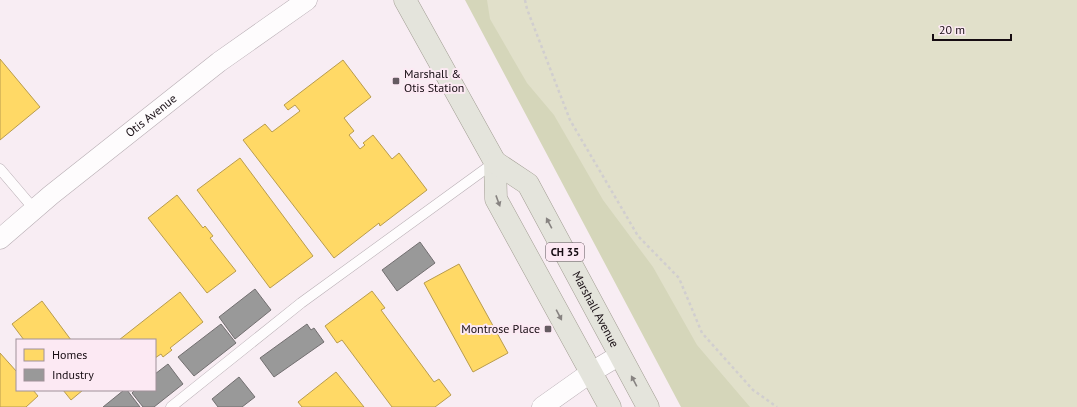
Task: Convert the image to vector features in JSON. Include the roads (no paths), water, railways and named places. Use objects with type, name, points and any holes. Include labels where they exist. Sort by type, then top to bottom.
[{"type":"main road","name":"Marshall Avenue","points":[[405,0],[494,162],[496,199],[610,407]]},
{"type":"main road","name":"Marshall Avenue","points":[[494,162],[528,184],[648,407]]},
{"type":"street","name":"Otis Avenue","points":[[0,239],[34,209],[219,62],[307,0]]},
{"type":"street","points":[[542,407],[590,373],[620,356]]},
{"type":"lane","points":[[171,407],[301,303],[494,162]]},
{"type":"lane","points":[[0,169],[34,209]]},
{"type":"place","name":"Marshall & Otis Station","points":[[396,81]]},
{"type":"place","name":"Montrose Place","points":[[548,329]]}]
